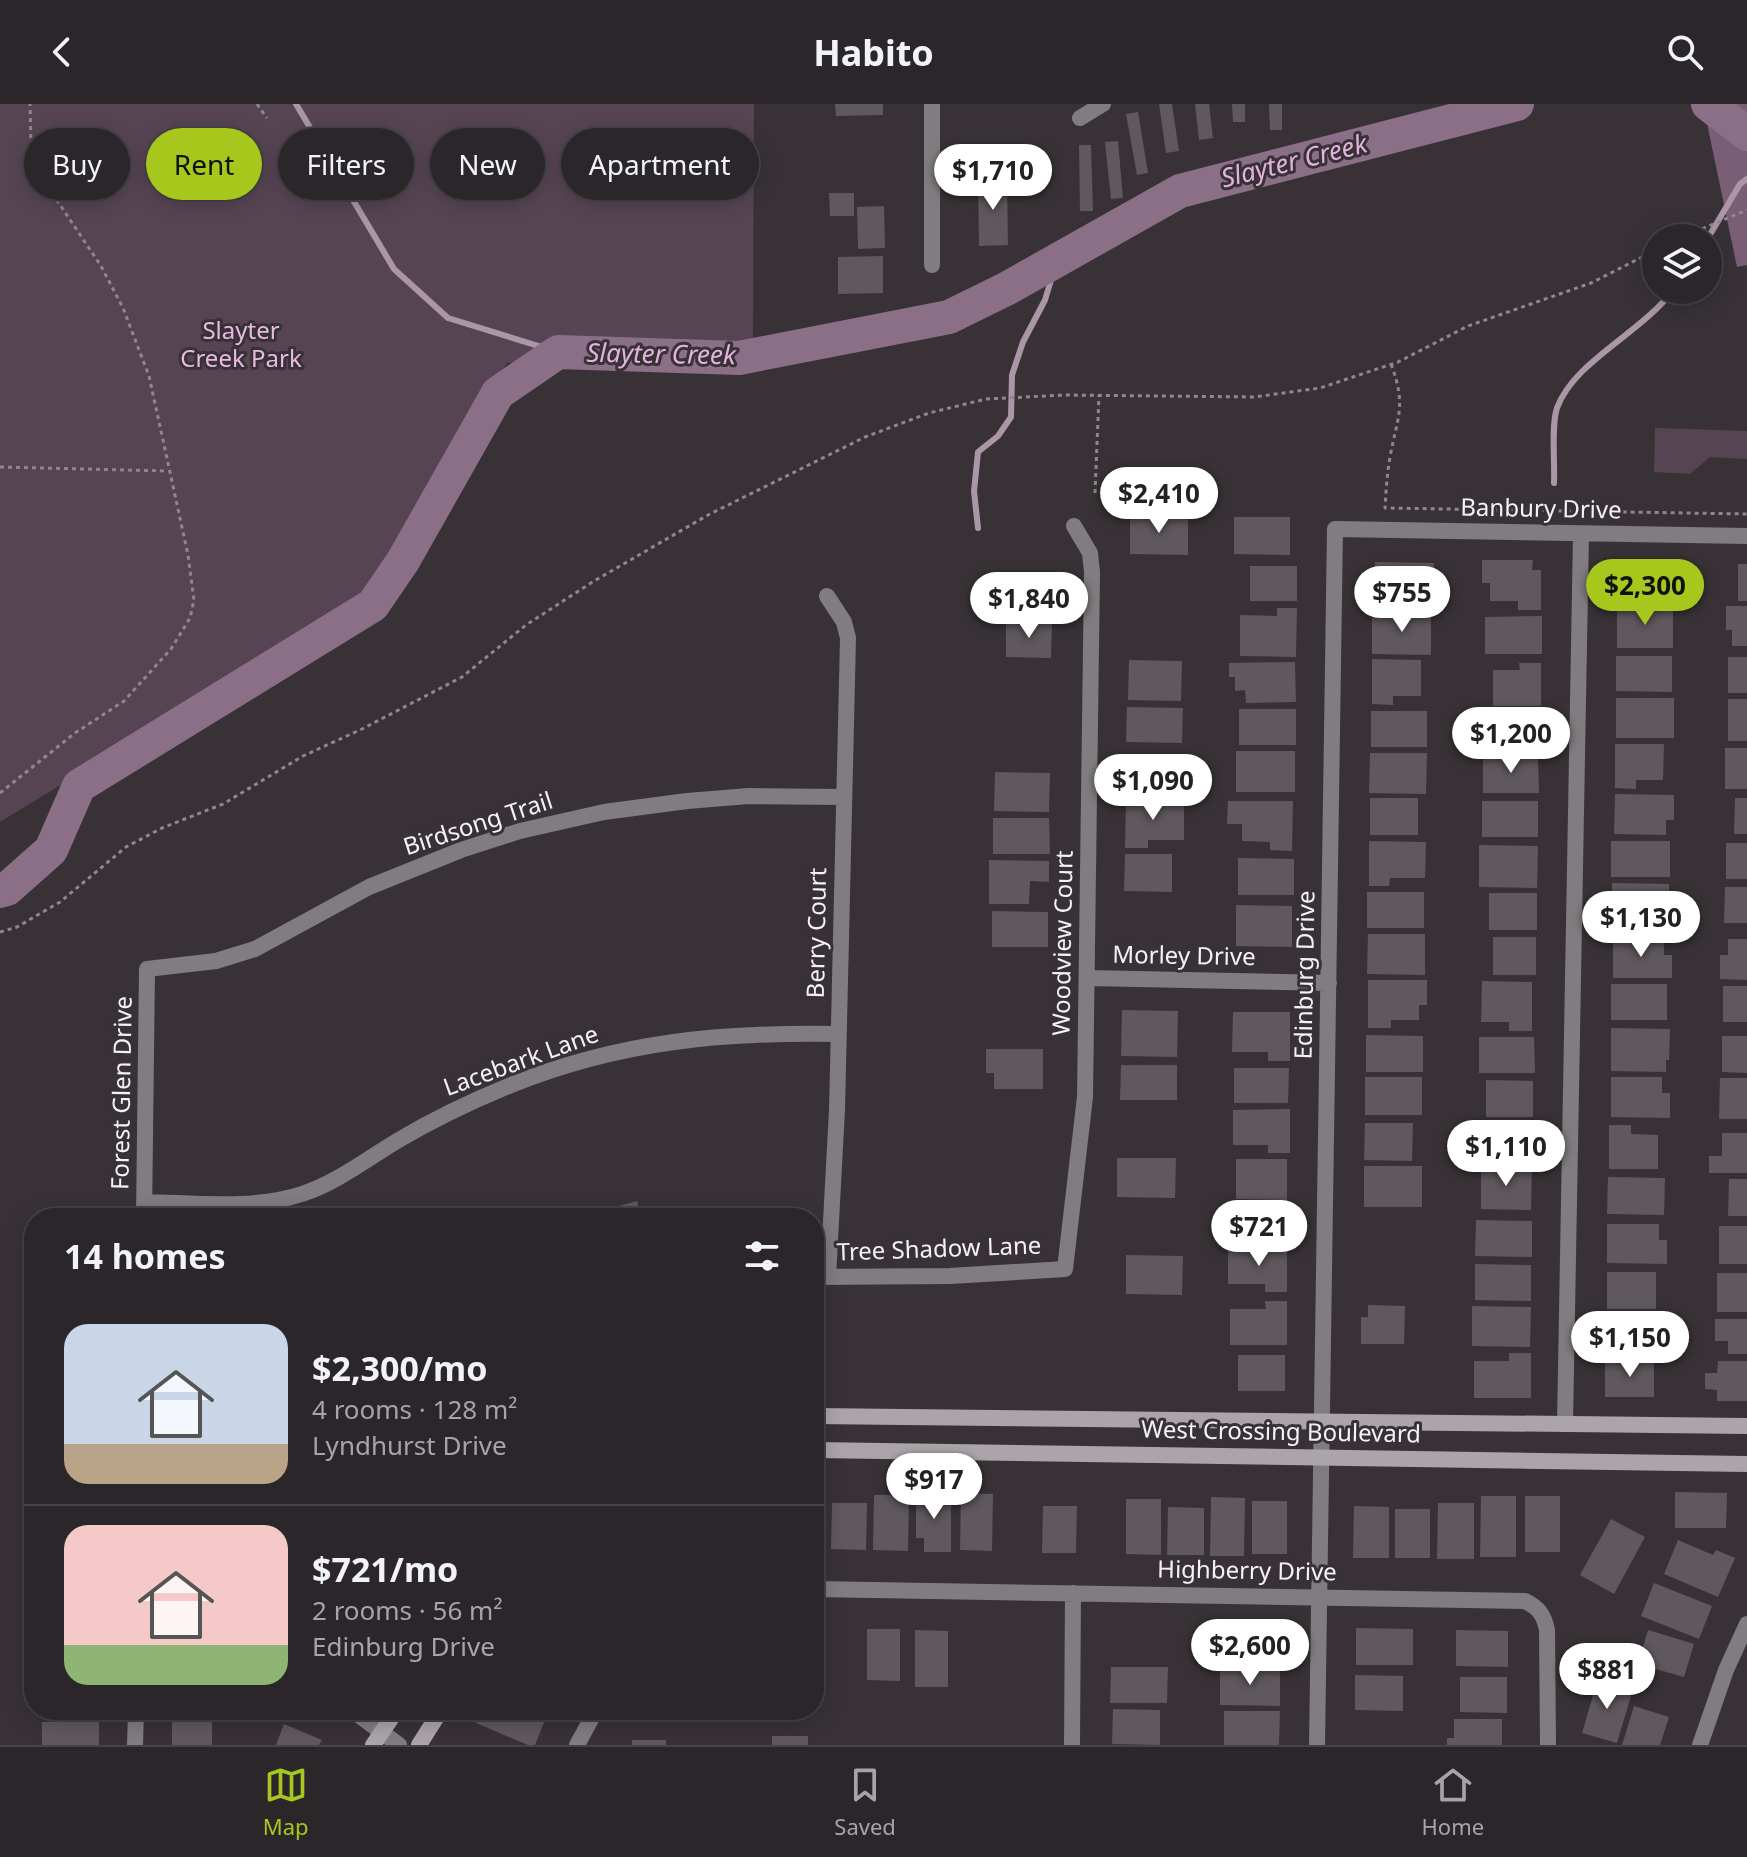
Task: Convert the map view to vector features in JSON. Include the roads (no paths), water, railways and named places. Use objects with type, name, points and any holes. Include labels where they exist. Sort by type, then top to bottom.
[{"type":"street","points":[[932,104],[932,265]]},
{"type":"street","points":[[1080,118],[1103,104]]},
{"type":"street","name":"Woodview Court","points":[[1065,1269],[1083,1128],[1087,978],[1092,563],[1090,553],[1074,526]]},
{"type":"street","name":"Banbury Drive","points":[[1335,529],[1747,536]]},
{"type":"street","name":"Edinburg Drive","points":[[1317,1745],[1335,529]]},
{"type":"street","points":[[1565,1424],[1581,534]]},
{"type":"street","name":"Berry Court","points":[[824,1246],[837,1110],[848,638],[844,622],[827,596]]},
{"type":"street","name":"Birdsong Trail","points":[[147,969],[208,963],[255,949],[369,887],[461,850],[520,831],[604,812],[687,801],[749,796],[844,797]]},
{"type":"street","name":"Forest Glen Drive","points":[[144,1208],[147,969]]},
{"type":"street","name":"Morley Drive","points":[[1087,978],[1329,983]]},
{"type":"street","name":"Lacebark Lane","points":[[175,1208],[261,1202],[303,1194],[455,1109],[542,1074],[610,1053],[662,1042],[718,1036],[838,1034]]},
{"type":"street","name":"Tree Shadow Lane","points":[[824,1277],[950,1276],[1065,1269]]},
{"type":"street","name":"West Crossing Boulevard","points":[[824,1416],[1747,1426]]},
{"type":"street","name":"West Crossing Boulevard","points":[[824,1450],[1747,1464]]},
{"type":"street","name":"Highberry Drive","points":[[824,1589],[1525,1601],[1544,1616],[1547,1630],[1548,1745]]},
{"type":"street","points":[[1072,1745],[1073,1593]]},
{"type":"street","points":[[1700,1745],[1726,1670],[1747,1624]]},
{"type":"street","points":[[135,1745],[136,1720]]},
{"type":"street","points":[[361,1720],[378,1739],[399,1745]]},
{"type":"street","points":[[378,1739],[390,1720]]},
{"type":"street","points":[[419,1745],[435,1720]]},
{"type":"street","points":[[577,1745],[591,1720]]},
{"type":"waterway","points":[[296,104],[394,269],[448,318],[558,352]]},
{"type":"waterway","name":"Slayter Creek","points":[[0,891],[7,889],[51,850],[79,786],[373,605],[403,561],[498,393],[558,352],[739,358],[949,317],[1006,289],[1180,191],[1517,104]]},
{"type":"waterway","name":"Slayter Creek","points":[[1708,104],[1747,134]]},
{"type":"waterway","points":[[1716,224],[1740,184],[1747,179]]},
{"type":"waterway","points":[[978,528],[974,491],[978,452],[998,436],[1011,417],[1012,375],[1023,342],[1045,300],[1057,260]]},
{"type":"waterway","points":[[1554,483],[1555,416],[1566,391],[1593,361],[1661,304]]},
{"type":"park label","name":"Slayter Creek Park","points":[[241,345]]}]
